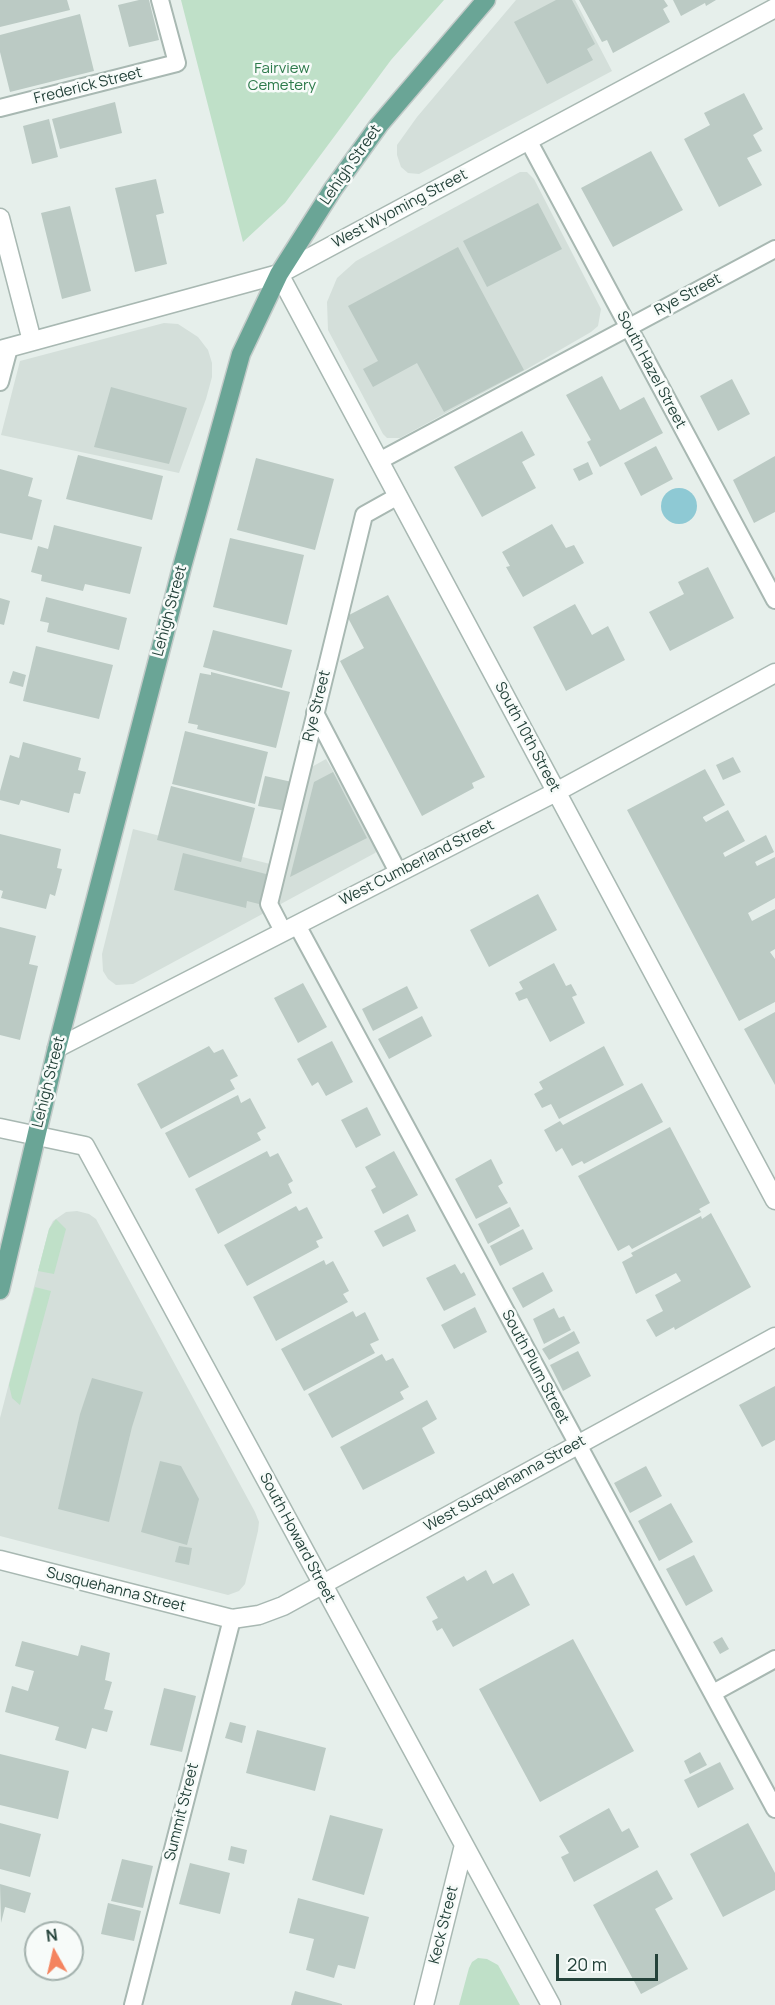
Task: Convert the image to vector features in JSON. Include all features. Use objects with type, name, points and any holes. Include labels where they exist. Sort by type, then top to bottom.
[{"type":"main road","name":"Lehigh Street","points":[[0,1290],[57,1048],[182,567],[241,354],[279,274],[333,189],[379,125],[486,0]]},
{"type":"street","name":"West Wyoming Street","points":[[4,349],[279,274],[775,8]]},
{"type":"street","points":[[0,218],[32,341]]},
{"type":"street","name":"South 10th Street","points":[[279,274],[775,1200]]},
{"type":"street","name":"West Cumberland Street","points":[[57,1048],[556,792],[775,673]]},
{"type":"street","name":"South Howard Street","points":[[0,1128],[85,1146],[551,2005]]},
{"type":"street","name":"West Susquehanna Street","points":[[232,1619],[259,1616],[283,1606],[775,1337]]},
{"type":"street","name":"Susquehanna Street","points":[[0,1560],[232,1619]]},
{"type":"street","name":"Keck Street","points":[[424,2005],[464,1845]]},
{"type":"lane","name":"Frederick Street","points":[[0,108],[177,63],[160,0]]},
{"type":"lane","name":"South Hazel Street","points":[[528,140],[775,600]]},
{"type":"lane","name":"Rye Street","points":[[379,461],[775,249]]},
{"type":"lane","points":[[0,382],[4,349]]},
{"type":"lane","name":"Rye Street","points":[[290,928],[269,904],[364,515],[398,496]]},
{"type":"lane","points":[[315,713],[398,873]]},
{"type":"lane","name":"South Plum Street","points":[[290,928],[577,1445],[775,1809]]},
{"type":"lane","name":"Summit Street","points":[[133,2005],[232,1619]]},
{"type":"lane","points":[[713,1693],[775,1659]]},
{"type":"shaded area","points":[[516,0],[575,0],[612,71],[419,174],[408,173],[401,167],[397,145],[417,117]]},
{"type":"shaded area","points":[[520,172],[527,172],[534,179],[601,309],[598,326],[527,369],[400,438],[387,438],[328,330],[327,302],[337,278],[356,261]]},
{"type":"shaded area","points":[[164,323],[178,324],[198,337],[208,350],[212,363],[212,377],[206,399],[179,473],[1,435],[20,361]]},
{"type":"shaded area","points":[[326,759],[374,840],[378,849],[375,853],[133,984],[116,985],[108,979],[103,971],[102,954],[133,829],[270,864],[308,769]]},
{"type":"shaded area","points":[[77,1211],[89,1214],[96,1219],[255,1512],[259,1522],[258,1531],[245,1584],[239,1591],[228,1595],[0,1536],[0,1418],[49,1229],[53,1221],[66,1212]]},
{"type":"green space","name":"Fairview Cemetery","points":[[181,0],[444,0],[391,60],[285,203],[243,242]]},
{"type":"green space","points":[[56,1219],[66,1229],[54,1274],[38,1271],[49,1229]]},
{"type":"green space","points":[[35,1287],[51,1291],[20,1405],[12,1398],[9,1385]]},
{"type":"green space","points":[[478,1958],[487,1959],[498,1965],[520,2005],[459,2005],[469,1968]]},
{"type":"water","points":[[679,488],[692,493],[697,506],[692,519],[679,524],[666,519],[661,506],[666,493]]},
{"type":"building","points":[[0,0],[67,0],[70,10],[0,27]]},
{"type":"building","points":[[149,0],[159,40],[129,47],[118,5]]},
{"type":"building","points":[[556,0],[572,0],[595,44],[587,49],[593,60],[547,84],[514,22]]},
{"type":"building","points":[[579,0],[664,0],[668,6],[663,9],[670,22],[613,53],[607,40],[602,42]]},
{"type":"building","points":[[673,0],[716,0],[706,6],[705,3],[681,16]]},
{"type":"building","points":[[80,14],[94,71],[10,92],[0,52],[0,35]]},
{"type":"building","points":[[744,93],[763,129],[753,135],[762,151],[747,158],[762,185],[719,207],[684,139],[710,125],[704,113]]},
{"type":"building","points":[[115,102],[122,133],[60,149],[52,119]]},
{"type":"building","points":[[49,119],[58,157],[32,164],[23,126]]},
{"type":"building","points":[[651,151],[683,210],[613,247],[581,188]]},
{"type":"building","points":[[156,179],[164,213],[156,215],[167,264],[135,272],[115,188]]},
{"type":"building","points":[[538,203],[562,249],[487,287],[463,241]]},
{"type":"building","points":[[70,206],[91,291],[62,299],[41,213]]},
{"type":"building","points":[[458,247],[524,370],[444,412],[417,363],[373,387],[363,369],[378,361],[348,306]]},
{"type":"building","points":[[602,376],[620,410],[644,397],[663,433],[600,467],[587,442],[591,440],[566,395]]},
{"type":"building","points":[[732,379],[750,414],[718,431],[700,396]]},
{"type":"building","points":[[111,387],[187,408],[169,464],[94,447]]},
{"type":"building","points":[[522,431],[535,455],[522,462],[536,488],[482,517],[454,467]]},
{"type":"building","points":[[656,446],[673,479],[641,496],[624,463]]},
{"type":"building","points":[[78,455],[163,476],[152,520],[66,499]]},
{"type":"building","points":[[775,456],[775,512],[754,523],[733,480]]},
{"type":"building","points":[[256,458],[334,479],[315,550],[237,530]]},
{"type":"building","points":[[588,462],[593,474],[579,481],[573,469]]},
{"type":"building","points":[[0,469],[33,478],[28,496],[42,500],[32,540],[0,533]]},
{"type":"building","points":[[552,524],[566,548],[574,545],[584,563],[523,597],[506,567],[510,566],[502,552]]},
{"type":"building","points":[[54,525],[142,547],[130,594],[85,584],[83,591],[41,581],[42,575],[31,572],[38,546],[48,549]]},
{"type":"building","points":[[230,538],[304,555],[287,625],[213,607]]},
{"type":"building","points":[[708,567],[734,618],[670,651],[649,612],[684,594],[678,582]]},
{"type":"building","points":[[388,595],[485,777],[472,783],[474,788],[422,816],[340,661],[364,648],[347,616]]},
{"type":"building","points":[[46,597],[127,618],[119,650],[47,632],[49,623],[40,621]]},
{"type":"building","points":[[0,598],[10,601],[4,625],[0,624]]},
{"type":"building","points":[[575,604],[592,635],[608,626],[625,660],[566,691],[533,627]]},
{"type":"building","points":[[213,630],[292,650],[282,688],[203,667]]},
{"type":"building","points":[[36,646],[113,665],[99,719],[23,701]]},
{"type":"building","points":[[13,671],[26,675],[23,687],[9,683]]},
{"type":"building","points":[[211,672],[290,692],[276,748],[197,729],[198,725],[188,723],[200,673],[211,675]]},
{"type":"building","points":[[185,731],[268,752],[255,804],[172,784]]},
{"type":"building","points":[[23,742],[81,758],[78,770],[86,772],[80,794],[74,793],[69,813],[21,800],[19,805],[0,800],[0,791],[10,755],[19,758]]},
{"type":"building","points":[[733,757],[741,772],[723,780],[716,765]]},
{"type":"building","points":[[705,769],[725,805],[703,818],[706,822],[728,810],[745,841],[723,853],[725,857],[766,835],[774,852],[755,862],[757,866],[775,857],[775,898],[748,913],[752,921],[775,909],[775,949],[770,952],[775,959],[775,1002],[739,1021],[627,810]]},
{"type":"building","points":[[333,772],[367,838],[290,877],[314,782]]},
{"type":"building","points":[[265,776],[292,782],[286,811],[258,806]]},
{"type":"building","points":[[171,786],[255,808],[241,862],[157,840]]},
{"type":"building","points":[[0,834],[61,849],[57,868],[62,869],[55,896],[50,894],[46,909],[1,898],[3,891],[0,890]]},
{"type":"building","points":[[183,853],[270,875],[263,905],[247,901],[246,908],[174,890]]},
{"type":"building","points":[[538,894],[557,930],[489,967],[470,930]]},
{"type":"building","points":[[0,927],[36,936],[29,964],[38,966],[20,1040],[0,1035]]},
{"type":"building","points":[[554,963],[566,986],[571,984],[577,995],[572,997],[585,1023],[550,1042],[527,998],[519,1001],[515,993],[523,989],[519,982]]},
{"type":"building","points":[[303,983],[327,1027],[298,1043],[274,998]]},
{"type":"building","points":[[407,986],[418,1008],[373,1031],[362,1009]]},
{"type":"building","points":[[775,1012],[775,1085],[744,1029]]},
{"type":"building","points":[[422,1016],[432,1036],[389,1059],[378,1039]]},
{"type":"building","points":[[332,1041],[353,1082],[326,1096],[318,1082],[312,1086],[297,1059]]},
{"type":"building","points":[[209,1046],[214,1053],[223,1049],[238,1076],[230,1080],[235,1089],[161,1129],[137,1084]]},
{"type":"building","points":[[604,1046],[624,1085],[559,1119],[551,1104],[542,1108],[534,1094],[543,1089],[539,1082]]},
{"type":"building","points":[[642,1083],[663,1122],[584,1164],[582,1161],[572,1166],[562,1148],[556,1152],[544,1130],[560,1121],[563,1125]]},
{"type":"building","points":[[238,1095],[241,1103],[250,1098],[266,1128],[257,1133],[261,1140],[189,1178],[165,1133]]},
{"type":"building","points":[[367,1107],[381,1135],[356,1148],[341,1120]]},
{"type":"building","points":[[670,1127],[710,1203],[699,1209],[701,1212],[632,1249],[629,1245],[618,1251],[578,1176]]},
{"type":"building","points":[[267,1151],[270,1157],[278,1153],[293,1181],[288,1184],[292,1193],[218,1234],[195,1189]]},
{"type":"building","points":[[394,1151],[418,1195],[383,1214],[371,1190],[376,1187],[365,1167]]},
{"type":"building","points":[[491,1159],[503,1183],[498,1186],[508,1203],[476,1219],[455,1179]]},
{"type":"building","points":[[296,1206],[299,1211],[307,1207],[323,1238],[316,1241],[319,1247],[247,1286],[224,1245]]},
{"type":"building","points":[[510,1207],[520,1226],[488,1244],[478,1224]]},
{"type":"building","points":[[711,1213],[751,1287],[675,1330],[674,1327],[656,1337],[646,1320],[663,1311],[655,1295],[681,1281],[676,1273],[636,1294],[622,1262],[633,1256],[631,1253]]},
{"type":"building","points":[[408,1214],[416,1231],[383,1247],[374,1231]]},
{"type":"building","points":[[523,1229],[533,1249],[500,1266],[490,1246]]},
{"type":"building","points":[[324,1260],[326,1265],[333,1261],[349,1291],[343,1294],[348,1302],[276,1341],[253,1297]]},
{"type":"building","points":[[455,1264],[461,1274],[464,1272],[476,1295],[444,1311],[426,1278]]},
{"type":"building","points":[[543,1272],[553,1291],[523,1308],[512,1288]]},
{"type":"building","points":[[475,1307],[487,1332],[454,1349],[441,1325]]},
{"type":"building","points":[[554,1308],[559,1318],[564,1316],[571,1330],[544,1344],[533,1319]]},
{"type":"building","points":[[353,1311],[356,1317],[365,1312],[379,1340],[370,1344],[375,1353],[304,1391],[281,1349]]},
{"type":"building","points":[[574,1331],[580,1343],[549,1360],[542,1349]]},
{"type":"building","points":[[578,1351],[591,1376],[563,1391],[550,1365]]},
{"type":"building","points":[[382,1354],[386,1361],[393,1358],[409,1387],[400,1392],[404,1399],[332,1438],[308,1394]]},
{"type":"building","points":[[92,1378],[143,1392],[109,1522],[58,1509],[80,1414]]},
{"type":"building","points":[[775,1386],[775,1440],[762,1447],[739,1405]]},
{"type":"building","points":[[427,1400],[437,1419],[422,1428],[435,1453],[363,1490],[340,1447]]},
{"type":"building","points":[[160,1461],[181,1466],[199,1499],[187,1545],[141,1532]]},
{"type":"building","points":[[646,1466],[662,1496],[630,1513],[614,1483]]},
{"type":"building","points":[[671,1503],[693,1542],[659,1561],[638,1521]]},
{"type":"building","points":[[179,1546],[192,1548],[189,1565],[175,1562]]},
{"type":"building","points":[[694,1555],[713,1591],[686,1606],[666,1569]]},
{"type":"building","points":[[486,1570],[493,1584],[513,1573],[530,1605],[453,1647],[442,1628],[437,1631],[432,1621],[438,1618],[426,1597],[464,1576],[467,1581]]},
{"type":"building","points":[[722,1637],[729,1649],[720,1654],[713,1642]]},
{"type":"building","points":[[573,1639],[634,1751],[540,1802],[479,1689]]},
{"type":"building","points":[[22,1641],[78,1656],[81,1645],[110,1653],[105,1680],[112,1682],[104,1709],[113,1711],[107,1732],[92,1728],[86,1749],[55,1740],[59,1727],[5,1712],[12,1686],[28,1691],[34,1671],[15,1666]]},
{"type":"building","points":[[164,1688],[196,1696],[182,1752],[150,1745]]},
{"type":"building","points":[[230,1722],[246,1726],[242,1743],[225,1738]]},
{"type":"building","points":[[257,1730],[326,1748],[315,1791],[246,1773]]},
{"type":"building","points":[[700,1752],[707,1765],[690,1774],[684,1761]]},
{"type":"building","points":[[0,1754],[69,1771],[58,1819],[0,1805]]},
{"type":"building","points":[[720,1762],[734,1789],[698,1808],[684,1780]]},
{"type":"building","points":[[609,1808],[622,1832],[629,1828],[639,1847],[574,1882],[561,1857],[569,1853],[559,1836]]},
{"type":"building","points":[[330,1815],[383,1829],[364,1895],[312,1880]]},
{"type":"building","points":[[0,1823],[41,1834],[30,1877],[0,1869]]},
{"type":"building","points":[[748,1823],[775,1873],[775,1890],[723,1917],[690,1854]]},
{"type":"building","points":[[231,1846],[247,1850],[244,1864],[228,1860]]},
{"type":"building","points":[[122,1859],[153,1866],[143,1908],[111,1901]]},
{"type":"building","points":[[190,1863],[230,1873],[220,1914],[179,1904]]},
{"type":"building","points":[[657,1870],[673,1899],[655,1909],[688,1969],[641,1994],[593,1905]]},
{"type":"building","points":[[0,1884],[31,1893],[25,1913],[5,1907],[1,1923]]},
{"type":"building","points":[[298,1898],[369,1917],[355,1969],[338,1965],[334,1978],[306,1970],[314,1939],[289,1933]]},
{"type":"building","points":[[108,1903],[141,1911],[134,1941],[101,1934]]},
{"type":"building","points":[[295,1991],[342,2004],[342,2005],[291,2005]]}]
